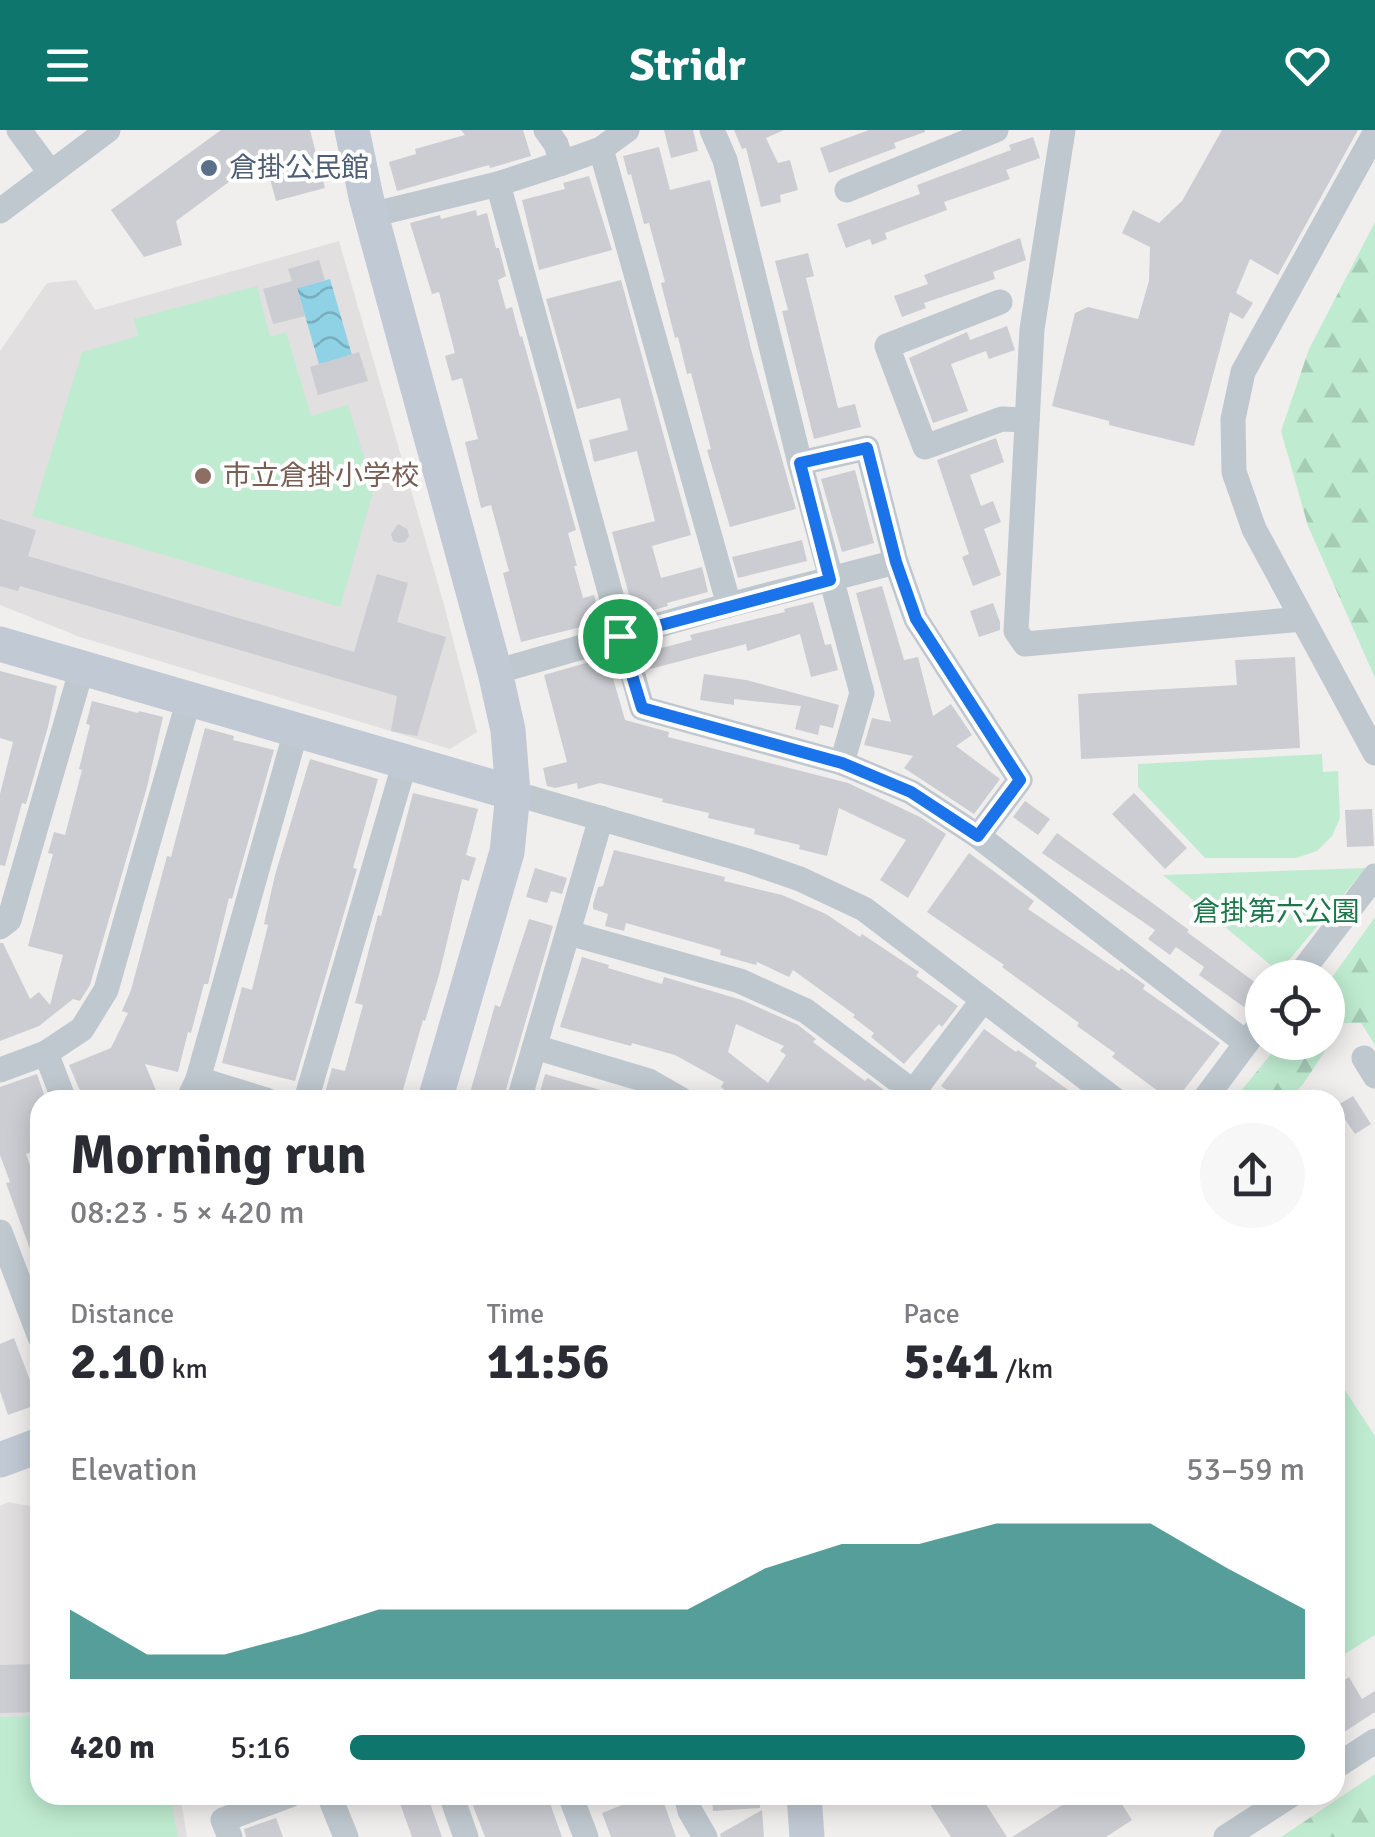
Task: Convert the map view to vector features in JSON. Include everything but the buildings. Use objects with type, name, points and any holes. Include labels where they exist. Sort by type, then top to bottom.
[{"type":"street","points":[[19,130],[50,172]]},
{"type":"street","points":[[0,211],[108,130]]},
{"type":"street","points":[[352,130],[371,215],[508,730],[513,793],[507,852],[438,1090]]},
{"type":"street","points":[[546,130],[562,163]]},
{"type":"street","points":[[371,215],[498,184],[562,163],[601,149],[627,130]]},
{"type":"street","points":[[712,130],[725,160],[830,580],[862,692],[842,763]]},
{"type":"street","points":[[847,190],[996,130]]},
{"type":"street","points":[[1063,130],[1032,329],[1016,630],[1024,644],[1302,619]]},
{"type":"street","points":[[1375,133],[1243,372],[1232,418],[1234,472],[1254,528],[1375,753]]},
{"type":"street","points":[[601,149],[729,605]]},
{"type":"street","points":[[498,184],[642,708],[842,763],[911,792],[978,836],[1245,1042]]},
{"type":"street","points":[[1000,302],[887,346],[925,447],[1002,418],[1027,420]]},
{"type":"street","points":[[800,463],[867,448],[896,562],[916,619],[1020,780],[978,836]]},
{"type":"street","points":[[495,672],[896,562]]},
{"type":"street","points":[[0,644],[783,873],[864,909],[1103,1090]]},
{"type":"street","points":[[0,928],[9,920],[82,668]]},
{"type":"street","points":[[0,1070],[46,1053],[82,1029],[106,990],[188,699]]},
{"type":"street","points":[[193,1089],[296,731]]},
{"type":"street","points":[[309,1090],[405,762]]},
{"type":"street","points":[[522,1090],[600,818]]},
{"type":"street","points":[[1311,960],[1375,876]]},
{"type":"street","points":[[569,933],[740,982],[806,1011],[906,1090]]},
{"type":"street","points":[[920,1090],[983,1000]]},
{"type":"street","points":[[1211,1090],[1245,1044]]},
{"type":"street","points":[[535,1047],[664,1090]]},
{"type":"street","points":[[46,1053],[60,1090]]},
{"type":"street","points":[[0,1232],[30,1310]]},
{"type":"street","points":[[0,1460],[30,1452]]},
{"type":"street","points":[[1345,1760],[1375,1741]]},
{"type":"street","points":[[230,1837],[224,1820],[264,1805]]},
{"type":"street","points":[[334,1805],[346,1837]]},
{"type":"street","points":[[455,1805],[466,1837]]},
{"type":"street","points":[[574,1805],[586,1837]]},
{"type":"street","points":[[688,1805],[706,1837]]},
{"type":"street","points":[[805,1805],[807,1837]]},
{"type":"street","points":[[1226,1837],[1276,1805]]},
{"type":"shaded area","name":"市立倉掛小学校","points":[[339,241],[477,732],[450,749],[80,637],[0,605],[0,351],[47,283],[76,280],[95,310]]},
{"type":"shaded area","points":[[8,1502],[30,1506],[30,1805],[182,1805],[187,1837],[0,1837],[0,1506]]},
{"type":"green space","points":[[1375,222],[1375,678],[1308,526],[1281,431],[1309,349]]},
{"type":"green space","points":[[257,286],[270,337],[286,332],[311,416],[348,405],[374,489],[340,607],[32,516],[82,352],[138,336],[134,319]]},
{"type":"green space","points":[[1322,754],[1323,772],[1338,771],[1340,818],[1332,836],[1317,851],[1296,858],[1205,858],[1138,787],[1138,764]]},
{"type":"green space","name":"倉掛第六公園","points":[[1366,868],[1289,960],[1265,960],[1163,875]]},
{"type":"green space","points":[[1375,917],[1375,1045],[1361,1023],[1345,1023],[1344,960]]},
{"type":"green space","points":[[1266,1060],[1319,1060],[1298,1090],[1242,1090]]},
{"type":"green space","points":[[1345,1390],[1375,1436],[1375,1635],[1345,1654]]},
{"type":"green space","points":[[30,1716],[30,1805],[172,1805],[178,1837],[0,1837],[0,1717]]},
{"type":"green space","points":[[1375,1774],[1375,1837],[1281,1837],[1329,1805],[1345,1805],[1345,1794]]},
{"type":"water","points":[[330,279],[352,355],[319,364],[297,288]]},
{"type":"place","name":"倉掛公民館","points":[[209,168]]},
{"type":"place","name":"市立倉掛小学校","points":[[203,476]]},
{"type":"route","points":[[867,448],[896,562],[916,619],[1020,780],[978,836],[911,792],[842,763],[642,708],[620,636],[830,580],[800,463],[867,448]]}]
